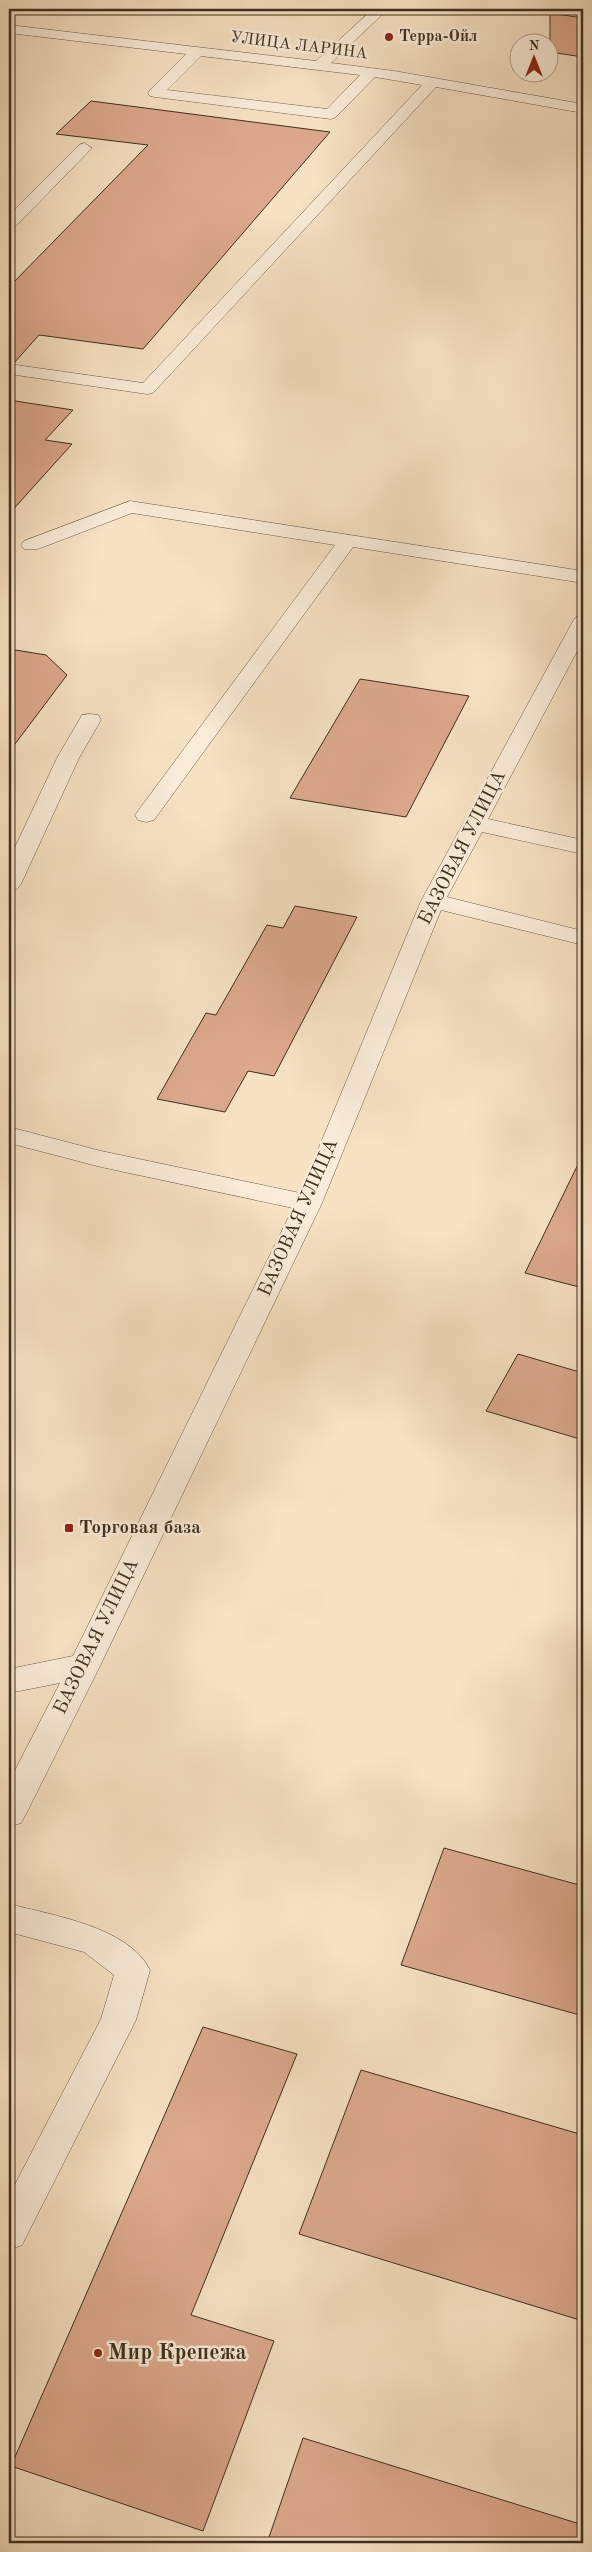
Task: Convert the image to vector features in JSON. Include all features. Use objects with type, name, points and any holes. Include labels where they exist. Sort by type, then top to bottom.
[{"type":"street","points":[[319,66],[381,9]]},
{"type":"street","name":"УЛИЦА ЛАРИНА","points":[[9,29],[372,72],[583,109]]},
{"type":"street","points":[[198,51],[155,93],[331,114],[372,72]]},
{"type":"street","points":[[9,369],[147,388],[433,82]]},
{"type":"street","points":[[9,224],[84,148]]},
{"type":"street","points":[[31,545],[130,507],[583,577]]},
{"type":"street","points":[[146,815],[348,541]]},
{"type":"street","name":"БАЗОВАЯ УЛИЦА","points":[[9,1814],[84,1666],[310,1203],[433,901],[473,823],[583,621]]},
{"type":"street","points":[[10,879],[68,758],[90,720]]},
{"type":"street","points":[[473,823],[583,847]]},
{"type":"street","points":[[433,901],[583,938]]},
{"type":"street","points":[[9,1136],[310,1203]]},
{"type":"street","points":[[9,1681],[84,1666]]},
{"type":"street","points":[[9,1918],[94,1941],[133,1970],[118,2020],[9,2233]]},
{"type":"building","points":[[550,13],[583,18],[583,57],[560,54],[560,32],[550,32]]},
{"type":"building","points":[[91,101],[330,132],[143,349],[39,335],[14,363],[9,362],[9,287],[148,145],[56,134]]},
{"type":"building","points":[[9,400],[73,410],[45,440],[72,444],[9,514]]},
{"type":"building","points":[[9,649],[46,655],[67,675],[9,752]]},
{"type":"building","points":[[360,679],[469,696],[406,817],[290,798]]},
{"type":"building","points":[[295,906],[357,917],[274,1076],[248,1071],[225,1112],[157,1099],[206,1013],[216,1015],[267,925],[283,928]]},
{"type":"building","points":[[583,1154],[583,1288],[525,1273]]},
{"type":"building","points":[[518,1354],[583,1373],[583,1440],[486,1411]]},
{"type":"building","points":[[444,1848],[583,1886],[583,2016],[401,1965]]},
{"type":"building","points":[[203,2027],[297,2054],[191,2315],[274,2341],[203,2531],[11,2466]]},
{"type":"building","points":[[361,2070],[583,2135],[583,2321],[299,2234]]},
{"type":"building","points":[[303,2438],[583,2525],[583,2543],[267,2543]]},
{"type":"place","name":"Терра-Ойл","points":[[389,37]]},
{"type":"place","name":"Торговая база","points":[[69,1528]]},
{"type":"place","name":"Мир Крепежа","points":[[98,2353]]}]
